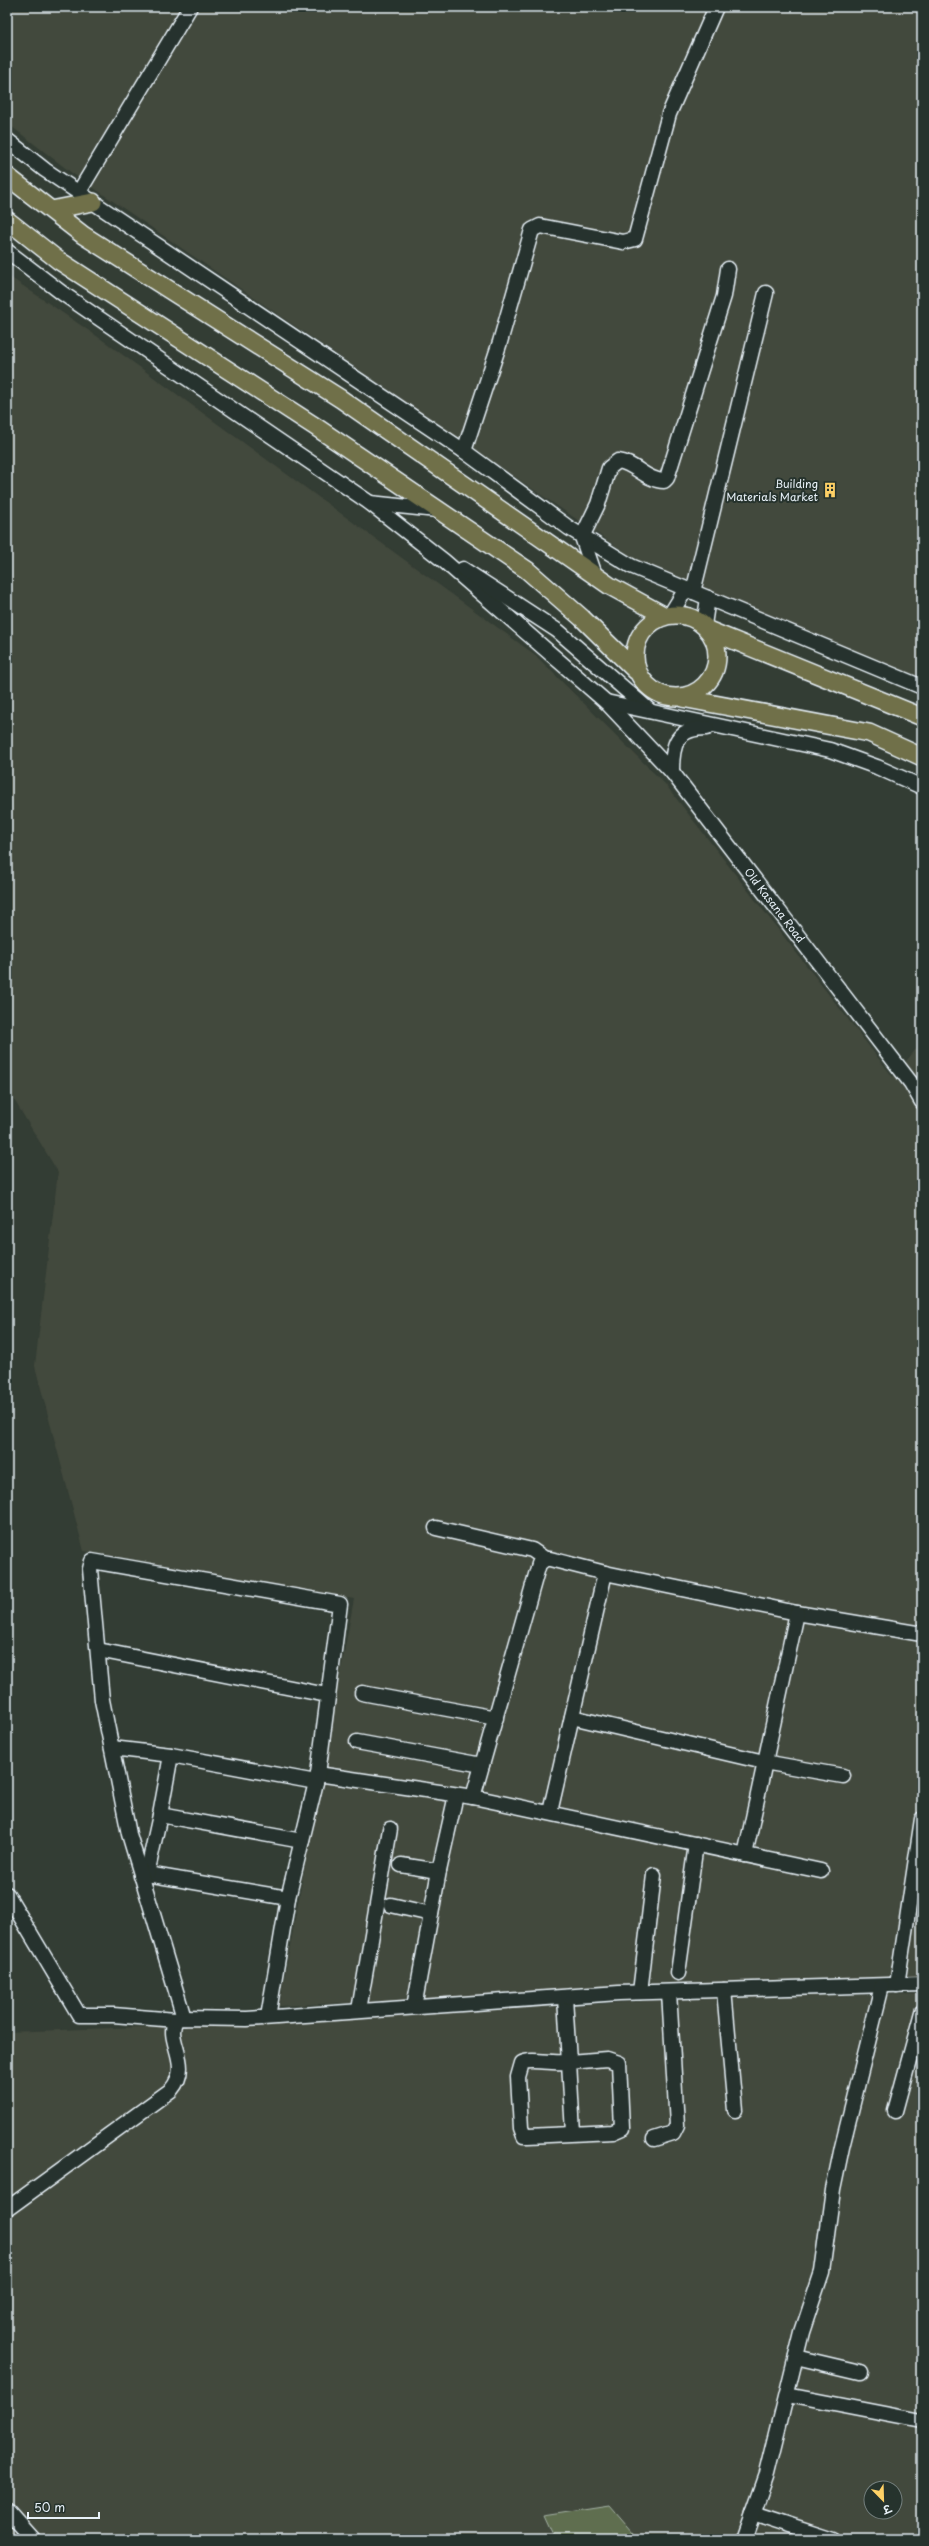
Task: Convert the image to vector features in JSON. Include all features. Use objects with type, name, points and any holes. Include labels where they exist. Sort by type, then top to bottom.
[{"type":"main road","points":[[7,176],[83,235],[341,399],[595,575],[668,616]]},
{"type":"main road","points":[[51,210],[93,202]]},
{"type":"main road","points":[[7,220],[58,260],[316,427],[527,570],[582,618],[636,671],[641,680],[661,696],[682,698],[869,734],[922,757]]},
{"type":"main road","points":[[636,671],[634,660],[638,637],[649,624],[668,616],[687,616],[706,627],[922,716]]},
{"type":"main road","points":[[682,698],[704,687],[716,670],[718,650],[706,627]]},
{"type":"street","points":[[79,192],[190,7]]},
{"type":"street","points":[[464,451],[500,342],[532,230],[540,226],[623,242],[635,239],[669,114],[716,7]]},
{"type":"street","points":[[7,140],[93,202],[464,451],[582,537],[631,566],[922,688]]},
{"type":"street","points":[[7,251],[62,293],[370,503],[444,561],[469,572],[558,631],[650,711]]},
{"type":"street","points":[[595,575],[582,537],[598,504],[609,468],[613,463],[618,461],[632,464],[656,480],[664,481],[667,478],[724,296],[728,269]]},
{"type":"street","points":[[668,616],[690,590],[766,293]]},
{"type":"street","points":[[370,503],[415,506],[439,511]]},
{"type":"street","name":"Old Kasana Road","points":[[444,561],[606,702],[617,717],[672,772],[912,1083],[922,1102]]},
{"type":"street","points":[[706,627],[708,598]]},
{"type":"street","points":[[606,702],[837,752],[922,787]]},
{"type":"street","points":[[672,772],[672,755],[675,744],[684,732],[696,728],[720,727]]},
{"type":"street","points":[[436,1528],[532,1550],[545,1559],[605,1573],[797,1613],[922,1634]]},
{"type":"street","points":[[473,1797],[537,1569],[545,1559]]},
{"type":"street","points":[[180,2019],[144,1875],[129,1834],[102,1700],[90,1569],[92,1561],[340,1604],[317,1778],[288,1898],[268,2017]]},
{"type":"street","points":[[550,1812],[605,1573]]},
{"type":"street","points":[[746,1855],[764,1762],[797,1613]]},
{"type":"street","points":[[98,1650],[327,1695]]},
{"type":"street","points":[[362,1693],[496,1718]]},
{"type":"street","points":[[572,1717],[764,1762],[843,1776]]},
{"type":"street","points":[[357,1742],[482,1765]]},
{"type":"street","points":[[112,1748],[171,1755],[317,1778],[473,1797],[821,1870]]},
{"type":"street","points":[[144,1875],[160,1814],[171,1755]]},
{"type":"street","points":[[414,2007],[439,1871],[456,1795]]},
{"type":"street","points":[[160,1814],[302,1841]]},
{"type":"street","points":[[897,1985],[922,1819]]},
{"type":"street","points":[[359,2010],[390,1829]]},
{"type":"street","points":[[678,1973],[696,1844]]},
{"type":"street","points":[[401,1865],[439,1871]]},
{"type":"street","points":[[144,1875],[288,1898]]},
{"type":"street","points":[[640,1992],[654,1875]]},
{"type":"street","points":[[7,1894],[79,2015],[114,2015],[180,2019],[268,2017],[640,1992],[922,1984]]},
{"type":"street","points":[[392,1905],[431,1914]]},
{"type":"street","points":[[744,2539],[767,2474],[796,2357],[822,2272],[833,2190],[842,2147],[882,1986]]},
{"type":"street","points":[[724,1990],[735,2110]]},
{"type":"street","points":[[654,2139],[673,2133],[677,2125],[669,1992]]},
{"type":"street","points":[[565,1998],[573,2133]]},
{"type":"street","points":[[895,2111],[922,2012]]},
{"type":"street","points":[[7,2209],[171,2090],[177,2084],[181,2070],[173,2028],[180,2019]]},
{"type":"street","points":[[612,2059],[619,2063],[622,2128],[613,2132],[524,2136],[521,2128],[518,2077],[522,2063],[530,2060],[554,2064],[569,2062],[612,2059]]},
{"type":"street","points":[[796,2357],[860,2372]]},
{"type":"street","points":[[787,2395],[922,2421]]},
{"type":"street","points":[[7,2511],[32,2539]]},
{"type":"street","points":[[753,2513],[833,2539]]},
{"type":"shaded area","points":[[7,7],[922,7],[922,689],[636,560],[72,173],[7,123]]},
{"type":"shaded area","points":[[7,275],[101,339],[534,654],[665,784],[893,1077],[917,1048],[922,1049],[922,1976],[279,2006],[354,1599],[84,1551],[35,1366],[58,1172],[7,1088]]},
{"type":"shaded area","points":[[922,1994],[922,2539],[7,2539],[7,2032],[276,2022],[718,1997]]},
{"type":"green space","points":[[609,2505],[638,2539],[555,2539],[544,2515]]},
{"type":"place","name":"Building Materials Market","points":[[830,490]]}]
